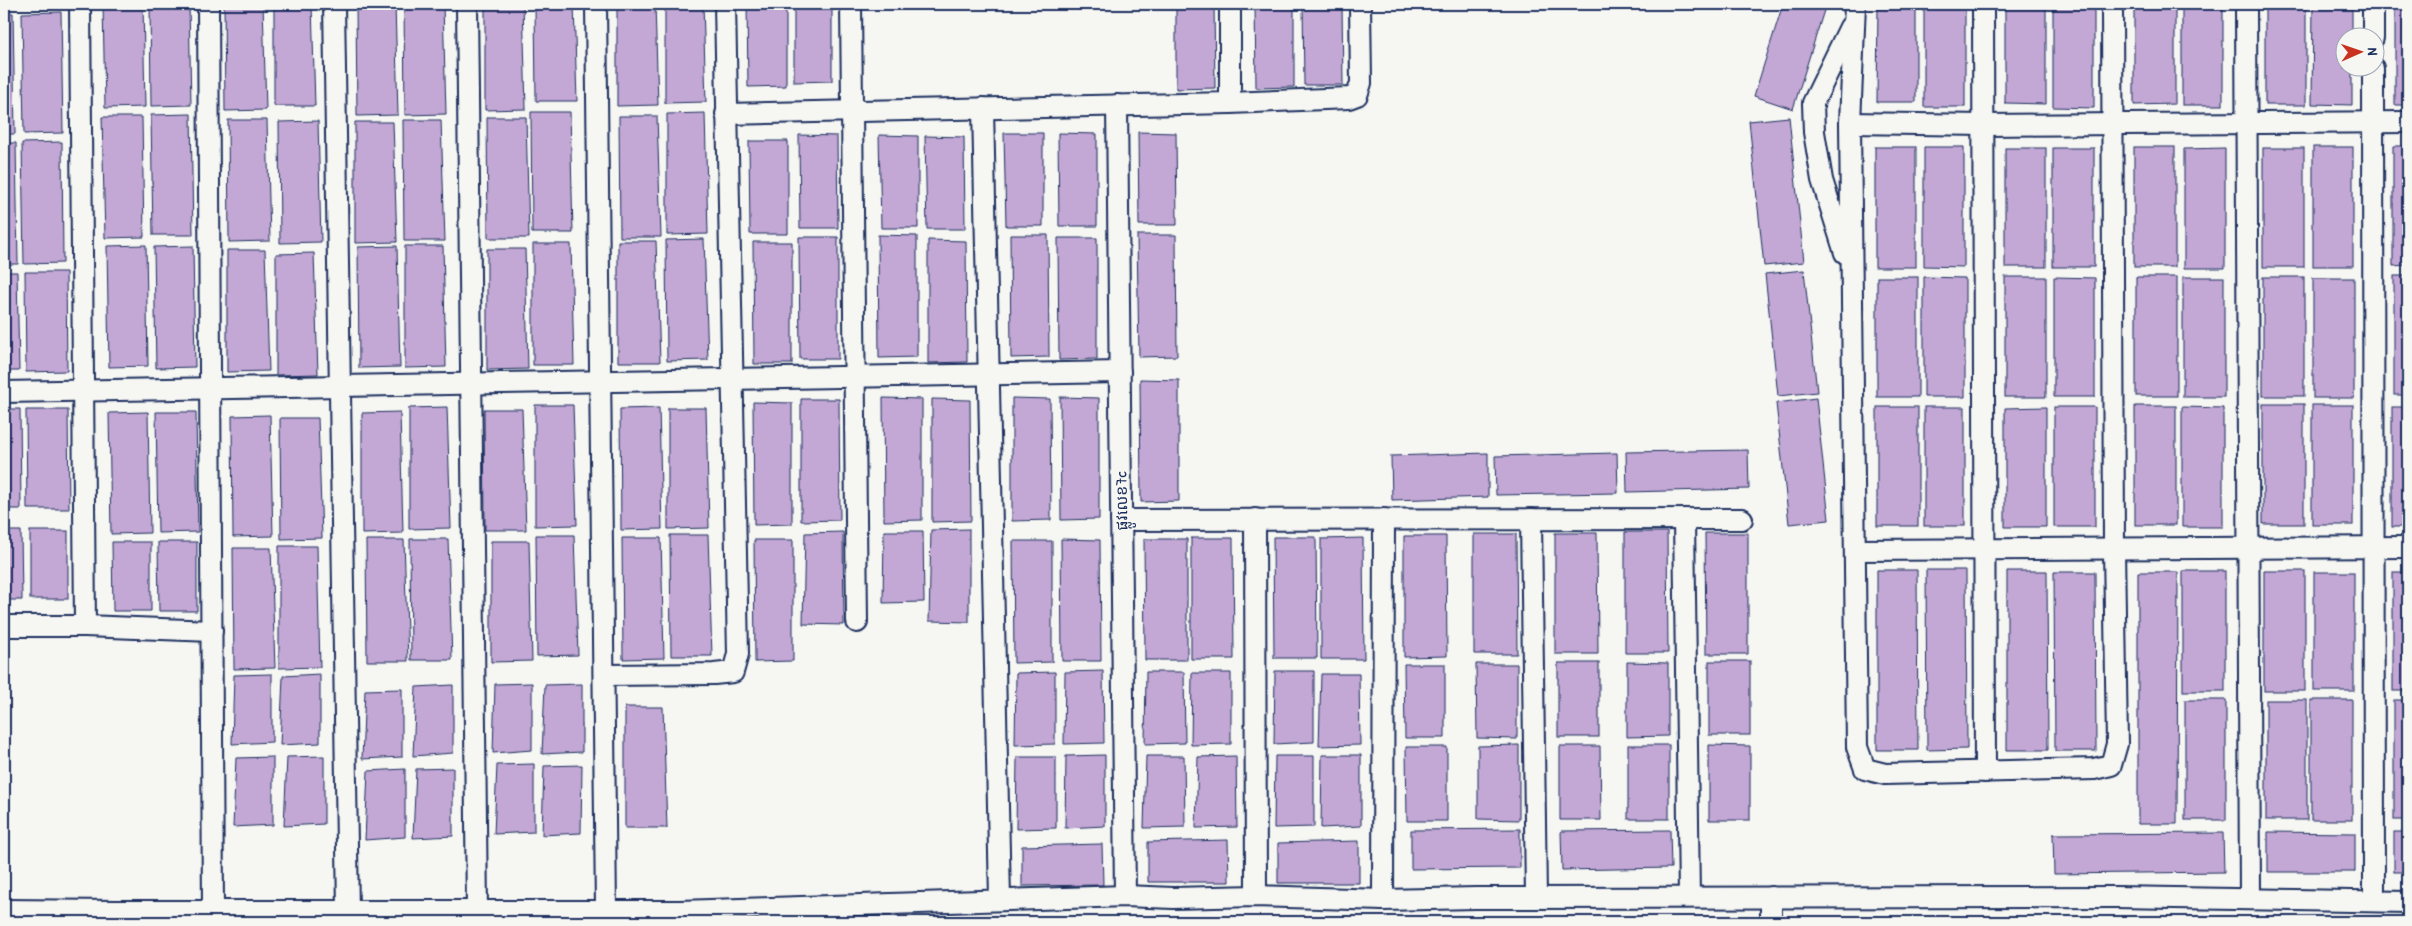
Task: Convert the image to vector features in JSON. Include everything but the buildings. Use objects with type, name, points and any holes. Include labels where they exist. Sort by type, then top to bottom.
[{"type":"street","points":[[80,4],[85,626]]},
{"type":"street","points":[[208,4],[214,911]]},
{"type":"street","points":[[334,4],[348,911]]},
{"type":"street","points":[[467,4],[477,911]]},
{"type":"street","points":[[596,4],[606,910]]},
{"type":"street","points":[[604,675],[714,674],[733,672],[738,654],[725,4]]},
{"type":"street","points":[[851,4],[857,622]]},
{"type":"street","points":[[1230,4],[1230,102]]},
{"type":"street","points":[[726,114],[1349,98],[1357,95],[1360,83],[1360,4]]},
{"type":"street","points":[[1983,4],[1985,772]]},
{"type":"street","points":[[1854,12],[1850,123],[1857,747],[1864,769],[1885,774],[2094,769],[2111,765],[2117,744],[2114,548],[2112,4]]},
{"type":"street","points":[[2246,4],[2250,899]]},
{"type":"street","points":[[2373,4],[2373,28]]},
{"type":"street","points":[[1852,274],[1822,180],[1814,132],[1813,103],[1854,12]]},
{"type":"street","points":[[2373,78],[2374,901]]},
{"type":"street","name":"ផ្លូវលេខ7c","points":[[1117,105],[1125,896]]},
{"type":"street","points":[[983,108],[1000,899]]},
{"type":"street","points":[[1850,123],[1984,125],[2408,122]]},
{"type":"street","points":[[4,392],[1120,372]]},
{"type":"street","points":[[1121,520],[1742,518]]},
{"type":"street","points":[[1255,519],[1256,896]]},
{"type":"street","points":[[1383,900],[1384,519]]},
{"type":"street","points":[[1531,519],[1536,897]]},
{"type":"street","points":[[1684,519],[1689,898]]},
{"type":"street","points":[[1856,550],[2408,547]]},
{"type":"street","points":[[4,626],[85,626],[212,631]]},
{"type":"street","points":[[4,910],[698,910],[1125,896],[1173,898],[1256,896],[1383,900],[1536,897],[2115,897],[2408,902]]},
{"type":"street","points":[[1771,898],[1771,922]]}]
